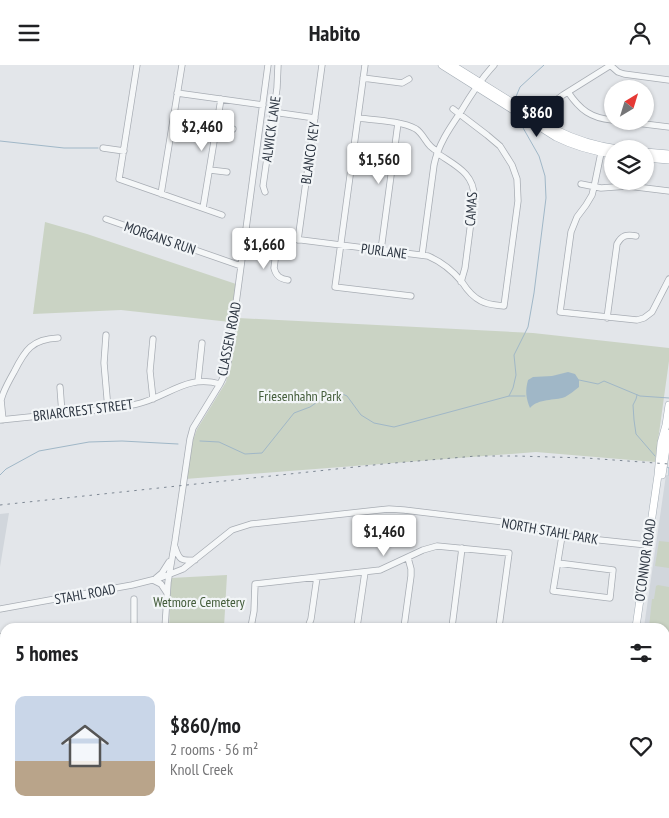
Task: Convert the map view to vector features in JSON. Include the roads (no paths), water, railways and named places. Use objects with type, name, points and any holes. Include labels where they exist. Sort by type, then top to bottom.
[{"type":"main road","points":[[442,65],[542,125],[602,149]]},
{"type":"main road","points":[[452,65],[477,85]]},
{"type":"main road","points":[[654,153],[669,154]]},
{"type":"main road","points":[[654,159],[669,160]]},
{"type":"main road","name":"O'CONNOR ROAD","points":[[637,623],[655,492],[659,480],[661,443],[669,405]]},
{"type":"street","points":[[138,65],[119,179],[222,215]]},
{"type":"street","points":[[161,194],[182,65]]},
{"type":"street","name":"CLASSEN ROAD","points":[[165,623],[169,575],[191,433],[224,378],[228,363],[268,65]]},
{"type":"street","name":"ALWICK LANE","points":[[264,193],[263,186],[277,88],[278,65]]},
{"type":"street","name":"BLANCO KEY","points":[[298,240],[322,65]]},
{"type":"street","points":[[365,65],[335,287],[411,295]]},
{"type":"street","points":[[422,255],[434,165],[438,152],[444,138],[477,85],[494,65]]},
{"type":"street","points":[[542,125],[560,98],[610,65],[624,74],[669,80]]},
{"type":"street","points":[[363,78],[402,83],[409,79]]},
{"type":"street","points":[[568,92],[578,106],[587,113],[604,119]]},
{"type":"street","points":[[177,93],[263,105]]},
{"type":"street","points":[[203,208],[221,99]]},
{"type":"street","points":[[453,109],[459,114]]},
{"type":"street","points":[[273,112],[314,117]]},
{"type":"street","name":"PURLANE","points":[[246,233],[422,255],[444,264],[476,299],[483,303],[504,306],[518,201],[517,179],[512,165],[500,146],[459,114]]},
{"type":"street","name":"CAMAS","points":[[358,118],[398,123],[415,128],[422,134],[432,149],[468,175],[474,192],[465,268],[461,282]]},
{"type":"street","points":[[381,250],[398,123]]},
{"type":"street","points":[[654,125],[669,127]]},
{"type":"street","points":[[217,126],[233,129]]},
{"type":"street","points":[[103,148],[124,151]]},
{"type":"street","points":[[602,149],[594,187],[571,232],[560,312],[630,321],[644,318],[655,308],[669,279]]},
{"type":"street","points":[[210,170],[227,172]]},
{"type":"street","points":[[581,184],[594,187],[628,186],[669,191]]},
{"type":"street","name":"MORGANS RUN","points":[[106,219],[241,266]]},
{"type":"street","points":[[607,318],[617,243],[624,236],[636,236]]},
{"type":"street","points":[[278,237],[274,263],[275,272],[279,278],[288,280]]},
{"type":"street","points":[[106,335],[104,363],[108,409]]},
{"type":"street","points":[[2,420],[3,394],[28,348],[45,339],[58,338]]},
{"type":"street","points":[[153,339],[150,371],[153,399]]},
{"type":"street","points":[[198,381],[202,343]]},
{"type":"street","name":"BRIARCREST STREET","points":[[2,420],[133,405],[153,399],[177,387],[198,381],[220,384]]},
{"type":"street","points":[[60,387],[62,414]]},
{"type":"street","name":"NORTH STAHL PARK","points":[[169,575],[183,569],[222,537],[242,526],[389,509],[528,525],[562,536],[647,545]]},
{"type":"street","points":[[558,563],[613,570],[610,598],[553,591],[562,536]]},
{"type":"street","points":[[174,545],[181,559],[185,561],[195,560]]},
{"type":"street","points":[[252,623],[255,584],[384,569],[431,547],[441,546],[509,553],[500,623]]},
{"type":"street","points":[[453,623],[462,548]]},
{"type":"street","points":[[167,594],[161,584],[154,579],[162,573],[172,558]]},
{"type":"street","points":[[405,623],[412,569],[408,558]]},
{"type":"street","points":[[358,623],[365,572]]},
{"type":"street","name":"STAHL ROAD","points":[[0,609],[132,585],[169,575]]},
{"type":"street","points":[[310,623],[317,577]]},
{"type":"street","points":[[134,599],[134,623]]},
{"type":"water","points":[[568,372],[575,374],[579,380],[579,387],[565,397],[542,401],[530,408],[526,394],[528,380],[533,377],[552,376]]},
{"type":"waterway","points":[[515,99],[520,87],[544,65]]},
{"type":"waterway","points":[[509,396],[516,375],[514,355],[528,327],[546,198],[545,176],[539,156],[518,119]]},
{"type":"waterway","points":[[0,141],[64,148],[98,148]]},
{"type":"waterway","points":[[579,380],[598,384],[604,381],[640,396],[669,398]]},
{"type":"waterway","points":[[200,441],[219,442],[245,454],[262,453],[294,413],[310,407],[329,394],[338,392],[347,396],[361,415],[374,423],[394,427],[509,396],[525,396]]},
{"type":"waterway","points":[[637,395],[633,405],[636,434],[655,456]]},
{"type":"waterway","points":[[0,475],[6,469],[39,451],[89,442],[122,441],[178,444]]},
{"type":"waterway","points":[[667,467],[669,468],[669,475]]},
{"type":"railway","points":[[0,505],[383,464],[476,456],[586,458],[669,464]]},
{"type":"park label","name":"Friesenhahn Park","points":[[300,396]]},
{"type":"park label","name":"Wetmore Cemetery","points":[[199,602]]}]
